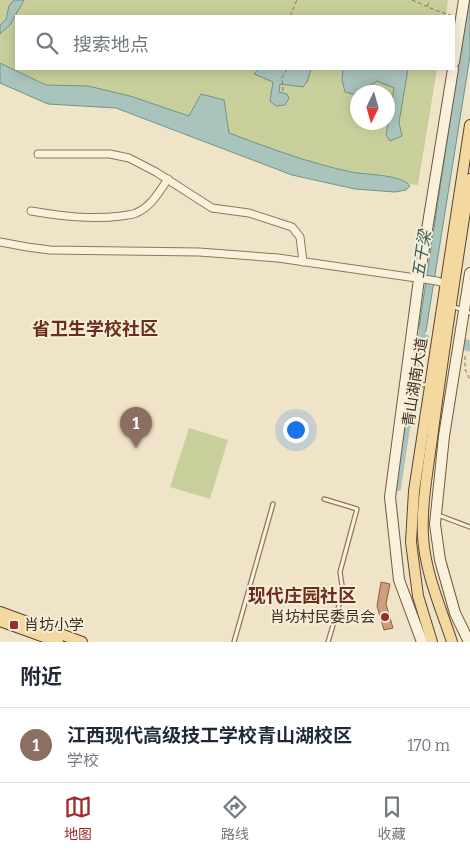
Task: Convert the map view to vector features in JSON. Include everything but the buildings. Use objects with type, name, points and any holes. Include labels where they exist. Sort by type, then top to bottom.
[{"type":"main road","points":[[455,58],[465,19],[464,0]]},
{"type":"main road","points":[[423,637],[399,580],[390,497],[420,279],[453,70]]},
{"type":"main road","name":"青山湖南大道","points":[[432,642],[423,637],[411,542],[414,492],[426,385],[445,284],[470,125]]},
{"type":"main road","name":"青山湖南大道","points":[[452,642],[427,564],[423,536],[425,494],[452,305],[445,284],[470,179]]},
{"type":"main road","points":[[469,642],[455,613],[440,560],[435,524],[444,436],[467,312],[470,273]]},
{"type":"main road","points":[[0,612],[82,642]]},
{"type":"main road","points":[[0,621],[58,642]]},
{"type":"street","points":[[38,154],[110,154],[129,158],[212,208],[250,214],[292,227],[300,237],[303,262]]},
{"type":"street","points":[[31,212],[64,217],[116,217],[136,214],[152,202],[168,180]]},
{"type":"street","points":[[0,242],[50,250],[199,252],[278,258],[445,284]]},
{"type":"lane","points":[[445,284],[469,290]]},
{"type":"lane","points":[[452,305],[467,312]]},
{"type":"lane","points":[[406,383],[426,385]]},
{"type":"lane","points":[[324,500],[357,510],[340,572],[344,592],[328,642]]},
{"type":"lane","points":[[234,642],[273,504]]},
{"type":"lane","points":[[436,514],[470,528]]},
{"type":"path","points":[[290,15],[297,0]]},
{"type":"path","points":[[412,0],[452,15]]},
{"type":"path","points":[[427,7],[430,0]]},
{"type":"path","points":[[283,91],[282,77],[286,70]]},
{"type":"green space","points":[[0,0],[448,0],[446,15],[15,15],[15,70],[437,70],[418,185],[301,171],[115,99],[0,77]]},
{"type":"green space","points":[[189,428],[228,440],[210,499],[170,487]]},
{"type":"water","points":[[14,0],[24,0],[10,25],[0,34],[0,25],[6,20],[9,6]]},
{"type":"water","points":[[468,0],[470,0],[470,56],[426,331],[421,336],[419,328]]},
{"type":"water","points":[[0,63],[46,85],[88,86],[130,96],[189,116],[201,94],[224,100],[229,133],[274,150],[320,164],[351,172],[391,177],[399,179],[410,186],[406,190],[395,192],[355,189],[292,175],[116,108],[48,104],[0,83]]},
{"type":"water","points":[[257,70],[311,70],[307,82],[303,87],[280,84],[279,92],[287,94],[289,98],[285,105],[276,106],[270,101],[273,82],[254,74]]},
{"type":"water","points":[[343,70],[408,70],[399,122],[402,136],[390,141],[386,135],[387,130],[395,130],[395,85],[387,85],[377,81],[371,85],[350,85],[350,93],[345,92],[342,80]]},
{"type":"waterway","name":"五干梁","points":[[398,488],[422,328]]},
{"type":"place","name":"江西现代高级技工学校青山湖校区","points":[[136,448]]},
{"type":"place","name":"肖坊村民委员会","points":[[385,617]]},
{"type":"place","name":"肖坊小学","points":[[14,625]]},
{"type":"district","name":"省卫生学校社区","points":[[95,329]]},
{"type":"district","name":"现代庄园社区","points":[[302,596]]}]
